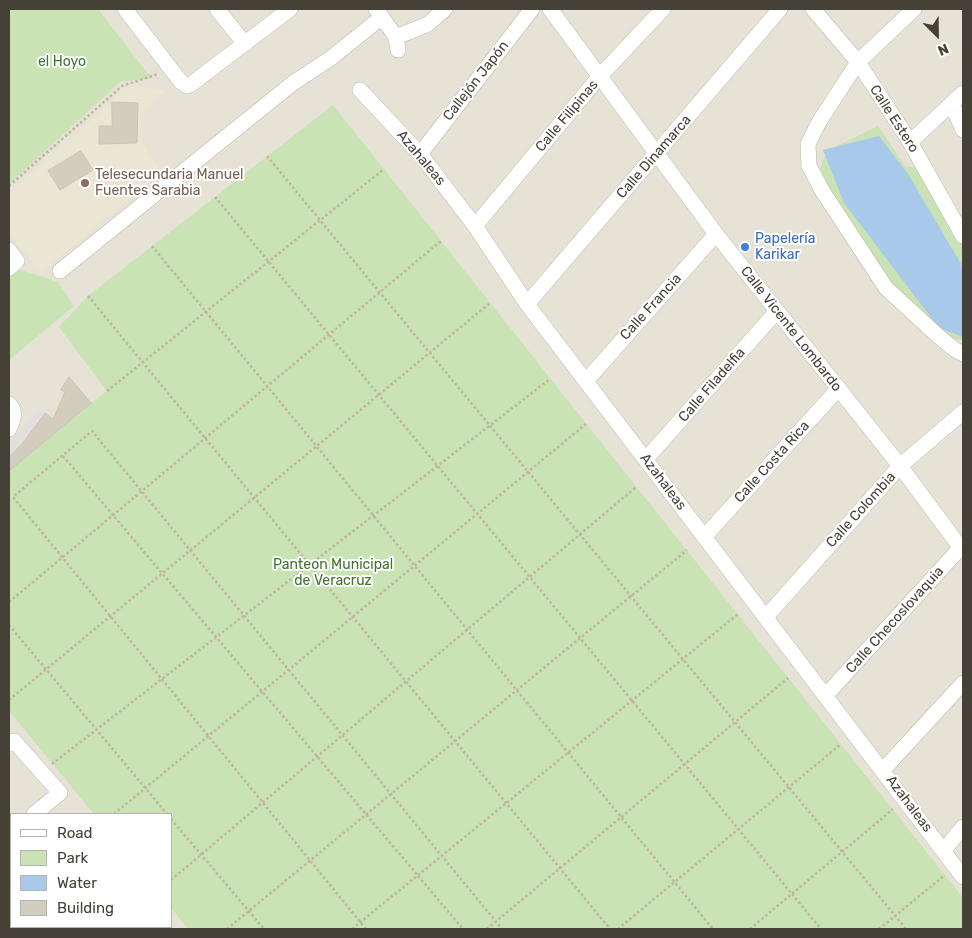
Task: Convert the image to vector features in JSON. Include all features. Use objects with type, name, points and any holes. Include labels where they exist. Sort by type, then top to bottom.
[{"type":"street","points":[[125,9],[180,82],[187,86],[290,9]]},
{"type":"street","points":[[217,9],[245,44]]},
{"type":"street","points":[[60,271],[293,83],[331,58],[379,13],[397,44],[428,24],[445,9]]},
{"type":"street","name":"Callejón Japón","points":[[420,154],[532,9]]},
{"type":"street","name":"Calle Vicente Lombardo","points":[[550,9],[716,234],[900,466],[962,548]]},
{"type":"street","name":"Calle Filipinas","points":[[474,226],[599,77],[663,9]]},
{"type":"street","name":"Calle Dinamarca","points":[[528,304],[780,9]]},
{"type":"street","name":"Calle Estero","points":[[813,9],[858,62],[910,142],[963,236]]},
{"type":"street","points":[[914,9],[858,62],[819,122],[808,144],[809,166],[823,192],[886,288],[937,335],[963,354]]},
{"type":"street","name":"Azahaleas","points":[[360,90],[420,154],[474,226],[528,304],[963,877]]},
{"type":"street","points":[[910,142],[958,98]]},
{"type":"street","points":[[958,98],[963,130]]},
{"type":"street","name":"Calle Francia","points":[[586,381],[716,234]]},
{"type":"street","name":"Calle Filadelfia","points":[[646,459],[777,311]]},
{"type":"street","name":"Calle Costa Rica","points":[[705,536],[838,388]]},
{"type":"street","points":[[9,404],[14,411],[14,419],[9,429]]},
{"type":"street","name":"Calle Colombia","points":[[766,617],[900,466],[963,412]]},
{"type":"street","name":"Calle Checoslovaquia","points":[[826,695],[962,548]]},
{"type":"street","points":[[883,770],[963,683]]},
{"type":"street","points":[[9,744],[14,741],[60,794],[35,813]]},
{"type":"street","points":[[944,850],[963,827]]},
{"type":"path","points":[[9,186],[122,86],[171,70]]},
{"type":"path","points":[[267,156],[906,929]]},
{"type":"path","points":[[107,391],[384,169]]},
{"type":"path","points":[[215,197],[821,929]]},
{"type":"path","points":[[9,602],[441,241]]},
{"type":"path","points":[[152,246],[713,929]]},
{"type":"path","points":[[88,296],[610,929]]},
{"type":"path","points":[[9,700],[490,303]]},
{"type":"path","points":[[52,764],[550,379]]},
{"type":"path","points":[[115,813],[586,424]]},
{"type":"path","points":[[366,929],[13,498],[92,432],[502,929]]},
{"type":"path","points":[[63,456],[463,929]]},
{"type":"path","points":[[172,879],[636,486]]},
{"type":"path","points":[[227,929],[687,550]]},
{"type":"path","points":[[352,929],[738,614]]},
{"type":"path","points":[[9,625],[167,813]]},
{"type":"path","points":[[487,929],[788,678]]},
{"type":"path","points":[[618,929],[841,744]]},
{"type":"path","points":[[750,929],[893,809]]},
{"type":"path","points":[[172,820],[264,929]]},
{"type":"path","points":[[879,929],[945,874]]},
{"type":"shaded area","points":[[9,9],[963,9],[963,929],[9,929]]},
{"type":"shaded area","name":"Telesecundaria Manuel Fuentes Sarabia","points":[[123,86],[165,90],[142,113],[140,138],[162,173],[41,272],[9,235],[9,192],[114,100]]},
{"type":"shaded area","points":[[39,407],[45,413],[23,443],[9,457],[9,446]]},
{"type":"green space","name":"el Hoyo","points":[[9,9],[98,9],[151,78],[120,82],[9,184]]},
{"type":"green space","name":"Panteon Municipal de Veracruz","points":[[333,105],[963,898],[963,929],[188,929],[172,909],[172,813],[93,813],[9,711],[9,467],[107,391],[59,327],[88,296]]},
{"type":"green space","points":[[878,126],[905,166],[924,169],[963,242],[963,340],[944,339],[913,318],[819,173],[826,151]]},
{"type":"green space","points":[[18,269],[58,282],[74,306],[9,360],[9,277]]},
{"type":"water","points":[[879,136],[908,174],[961,264],[963,274],[963,337],[939,328],[844,203],[823,150]]},
{"type":"building","points":[[112,102],[138,103],[137,143],[99,144],[99,126],[112,126]]},
{"type":"building","points":[[81,151],[93,170],[60,190],[48,171]]},
{"type":"building","points":[[69,377],[91,403],[9,471],[9,457],[23,443],[45,413],[53,419],[65,392],[61,390]]},
{"type":"place","name":"Telesecundaria Manuel Fuentes Sarabia","points":[[85,183]]},
{"type":"place","name":"Papelería Karikar","points":[[745,247]]}]
